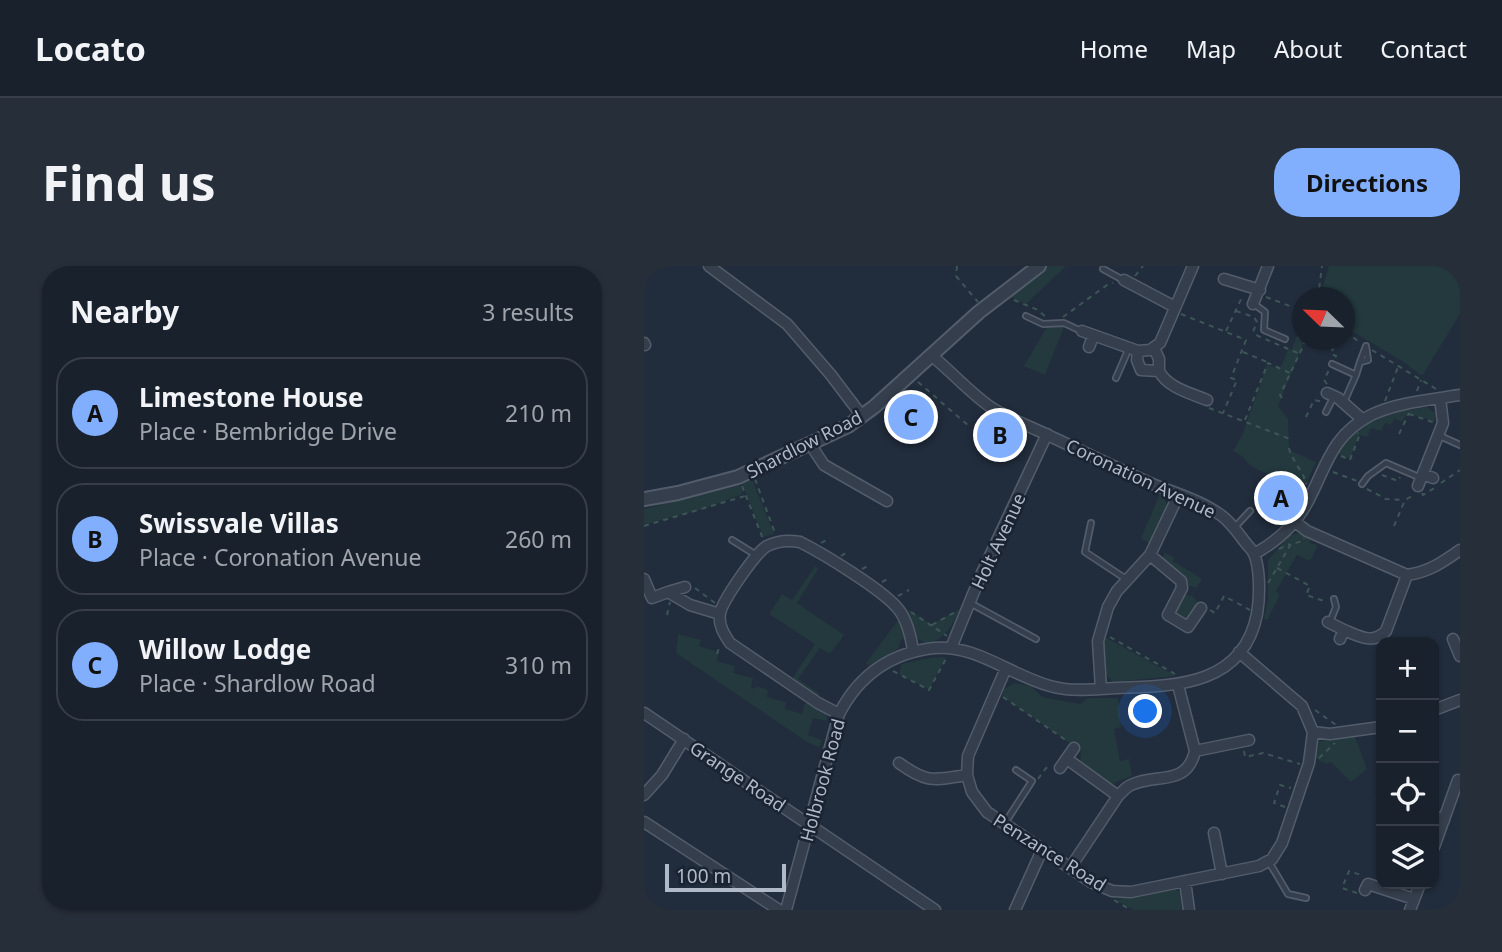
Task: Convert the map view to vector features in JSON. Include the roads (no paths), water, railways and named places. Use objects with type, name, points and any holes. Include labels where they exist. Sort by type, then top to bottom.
[{"type":"street","points":[[709,266],[787,324],[862,416]]},
{"type":"street","name":"Shardlow Road","points":[[644,499],[675,494],[738,477],[810,444],[862,416],[1000,294],[1039,266]]},
{"type":"street","points":[[1082,331],[1134,349],[1154,348],[1160,343],[1193,266]]},
{"type":"street","points":[[1224,279],[1247,286],[1257,296],[1268,266]]},
{"type":"street","points":[[1142,271],[1128,282],[1174,309]]},
{"type":"street","points":[[1089,347],[1093,336]]},
{"type":"street","points":[[1154,348],[1159,359],[1159,371],[1169,384],[1207,400]]},
{"type":"street","points":[[1134,349],[1141,370],[1159,371]]},
{"type":"street","name":"Coronation Avenue","points":[[932,356],[992,407],[1214,510],[1234,527],[1256,553]]},
{"type":"street","points":[[1330,394],[1344,402],[1363,420]]},
{"type":"street","points":[[1269,861],[1282,843],[1308,765],[1313,732],[1306,713],[1297,701],[1239,652],[1247,642],[1257,614],[1259,593],[1256,553],[1272,544],[1294,522],[1331,452],[1349,430],[1380,412],[1460,395]]},
{"type":"street","points":[[1424,479],[1440,431],[1440,398]]},
{"type":"street","name":"Holt Avenue","points":[[952,645],[1046,434]]},
{"type":"street","points":[[810,444],[824,465],[887,501]]},
{"type":"street","points":[[1101,689],[1098,647],[1100,632],[1113,596],[1150,555],[1179,494]]},
{"type":"street","points":[[1294,522],[1307,531],[1407,575],[1434,568],[1460,550]]},
{"type":"street","points":[[839,714],[818,703],[730,643],[722,630],[721,611],[757,555],[766,546],[778,542],[800,542],[891,601],[904,619],[913,651]]},
{"type":"street","points":[[1150,555],[1181,581],[1182,588],[1164,613],[1188,627],[1201,608]]},
{"type":"street","points":[[1329,622],[1342,635],[1374,640],[1381,637],[1386,631],[1407,575]]},
{"type":"street","points":[[644,579],[652,598],[685,587]]},
{"type":"street","points":[[671,593],[690,605],[721,611]]},
{"type":"street","name":"Holbrook Road","points":[[786,910],[839,714],[854,689],[884,663],[913,651],[952,645],[1054,687],[1068,690],[1101,689],[1190,682],[1223,666],[1239,652]]},
{"type":"street","points":[[1446,651],[1457,647]]},
{"type":"street","points":[[899,763],[920,777],[932,781],[967,775],[968,756],[1006,668]]},
{"type":"street","points":[[1070,868],[1118,796],[1128,786],[1185,772],[1193,761],[1195,751],[1178,685]]},
{"type":"street","points":[[1439,708],[1460,701]]},
{"type":"street","name":"Grange Road","points":[[644,713],[935,910]]},
{"type":"street","points":[[1313,732],[1376,728]]},
{"type":"street","points":[[644,796],[662,775],[684,739]]},
{"type":"street","points":[[1195,751],[1244,741]]},
{"type":"street","points":[[1060,768],[1074,748]]},
{"type":"street","points":[[1067,759],[1118,796]]},
{"type":"street","name":"Penzance Road","points":[[967,775],[979,804],[1004,824],[1101,888],[1131,892],[1259,866],[1269,861]]},
{"type":"street","points":[[1439,818],[1458,780],[1460,781]]},
{"type":"street","points":[[644,821],[779,910]]},
{"type":"street","points":[[1214,833],[1222,874]]},
{"type":"street","points":[[1015,910],[1042,850]]},
{"type":"street","points":[[1185,880],[1189,910]]},
{"type":"street","points":[[1367,887],[1414,899]]},
{"type":"street","points":[[1409,910],[1418,889]]},
{"type":"lane","points":[[1102,269],[1128,282]]},
{"type":"lane","points":[[1257,296],[1265,312],[1264,330],[1285,339]]},
{"type":"lane","points":[[1026,316],[1043,324],[1064,323],[1082,331]]},
{"type":"lane","points":[[1344,402],[1360,362],[1368,360],[1366,346]]},
{"type":"lane","points":[[1116,378],[1134,349]]},
{"type":"lane","points":[[1332,363],[1356,375]]},
{"type":"lane","points":[[1326,412],[1330,394]]},
{"type":"lane","points":[[1440,431],[1460,445]]},
{"type":"lane","points":[[1362,484],[1387,463],[1424,479]]},
{"type":"lane","points":[[1234,527],[1250,511]]},
{"type":"lane","points":[[1091,523],[1085,552],[1127,580]]},
{"type":"lane","points":[[732,540],[757,555]]},
{"type":"lane","points":[[1329,622],[1336,607],[1332,601]]},
{"type":"lane","points":[[968,606],[1036,639]]},
{"type":"lane","points":[[1004,824],[1032,780],[1016,770]]},
{"type":"lane","points":[[1269,861],[1288,894],[1306,898]]},
{"type":"place","name":"Willow Lodge","points":[[911,417]]},
{"type":"place","name":"Swissvale Villas","points":[[1000,435]]},
{"type":"place","name":"Limestone House","points":[[1281,498]]}]
